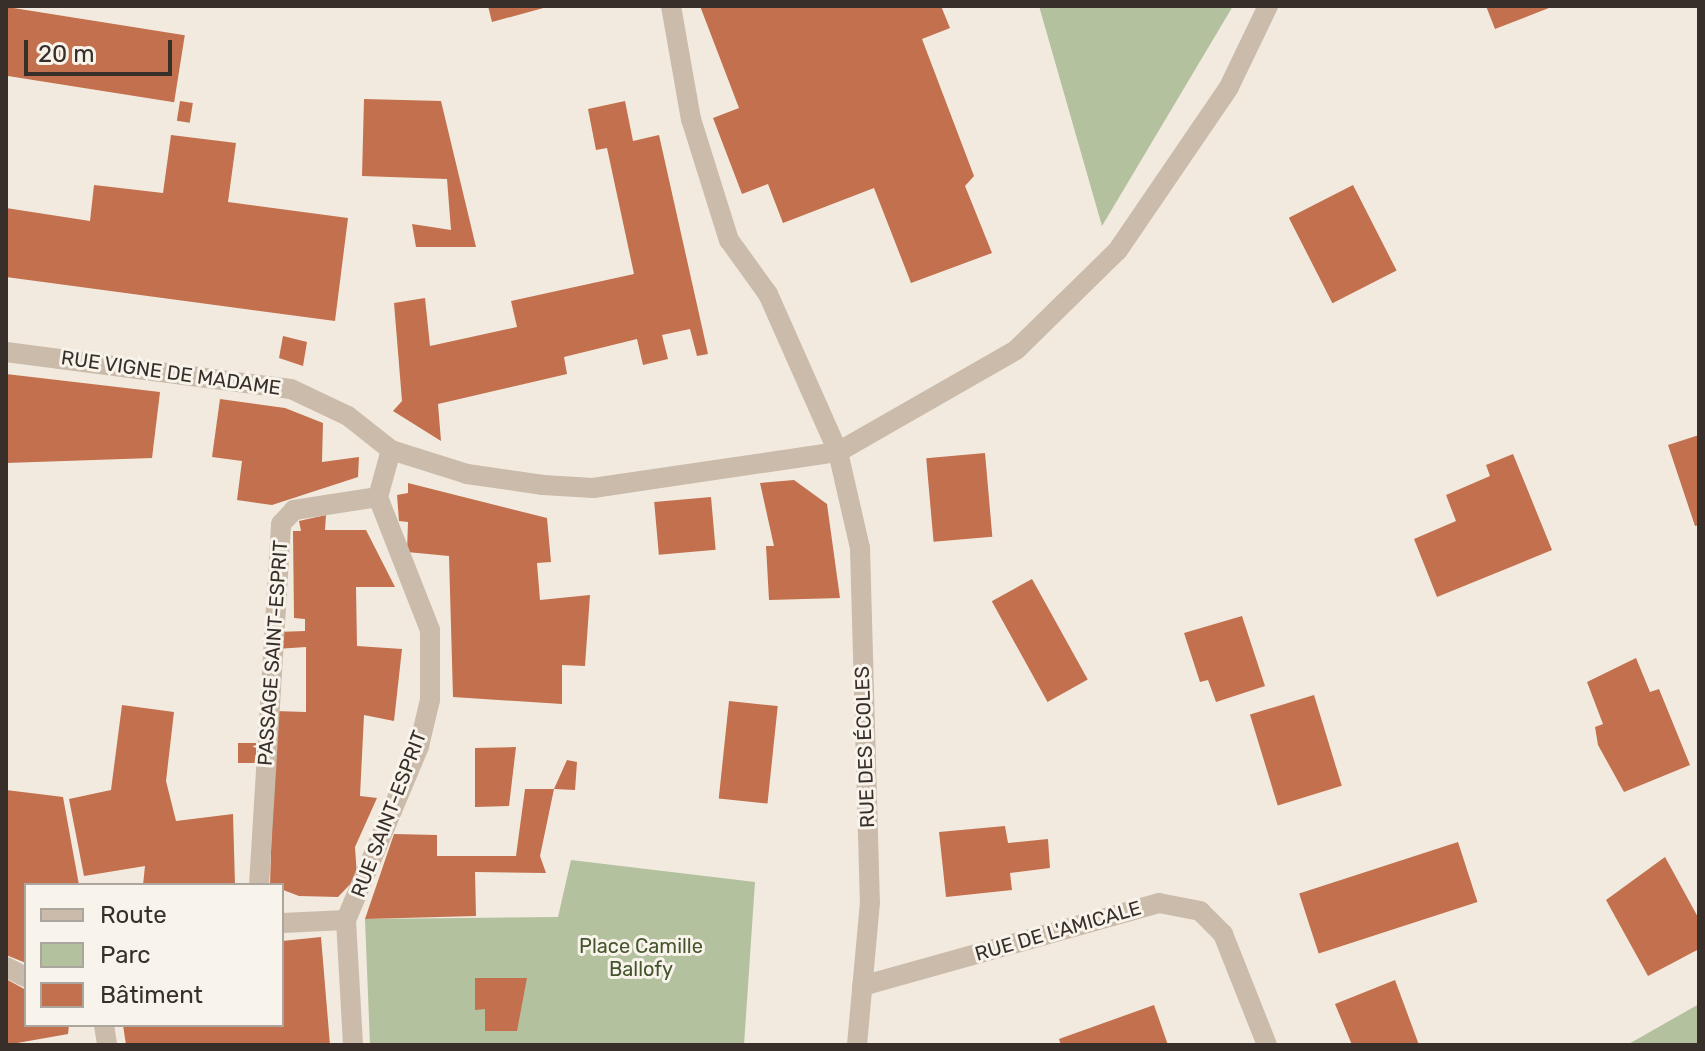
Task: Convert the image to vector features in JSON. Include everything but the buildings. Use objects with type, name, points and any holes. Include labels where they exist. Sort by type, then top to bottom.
[{"type":"street","name":"RUE DES ÉCOLES","points":[[671,6],[691,119],[729,240],[768,294],[838,452],[860,548],[870,902],[857,1045]]},
{"type":"street","points":[[838,452],[1016,350],[1118,250],[1229,87],[1268,6]]},
{"type":"street","name":"RUE VIGNE DE MADAME","points":[[6,352],[291,389],[348,416],[391,450],[467,474],[593,488],[838,452]]},
{"type":"street","points":[[378,497],[391,450]]},
{"type":"street","name":"PASSAGE SAINT-ESPRIT","points":[[259,883],[281,524],[294,510],[378,497]]},
{"type":"street","name":"RUE SAINT-ESPRIT","points":[[353,1045],[346,920],[419,746],[430,700],[430,630],[378,497]]},
{"type":"street","name":"RUE DE L'AMICALE","points":[[862,986],[1159,903],[1200,911],[1223,934],[1267,1045]]},
{"type":"street","points":[[284,923],[346,920]]},
{"type":"street","points":[[6,967],[24,976]]},
{"type":"green space","points":[[1039,6],[1233,6],[1102,226]]},
{"type":"green space","name":"Place Camille Ballofy","points":[[571,860],[755,882],[744,1045],[370,1045],[365,919],[558,917]]},
{"type":"green space","points":[[1699,1004],[1699,1045],[1627,1045]]}]
